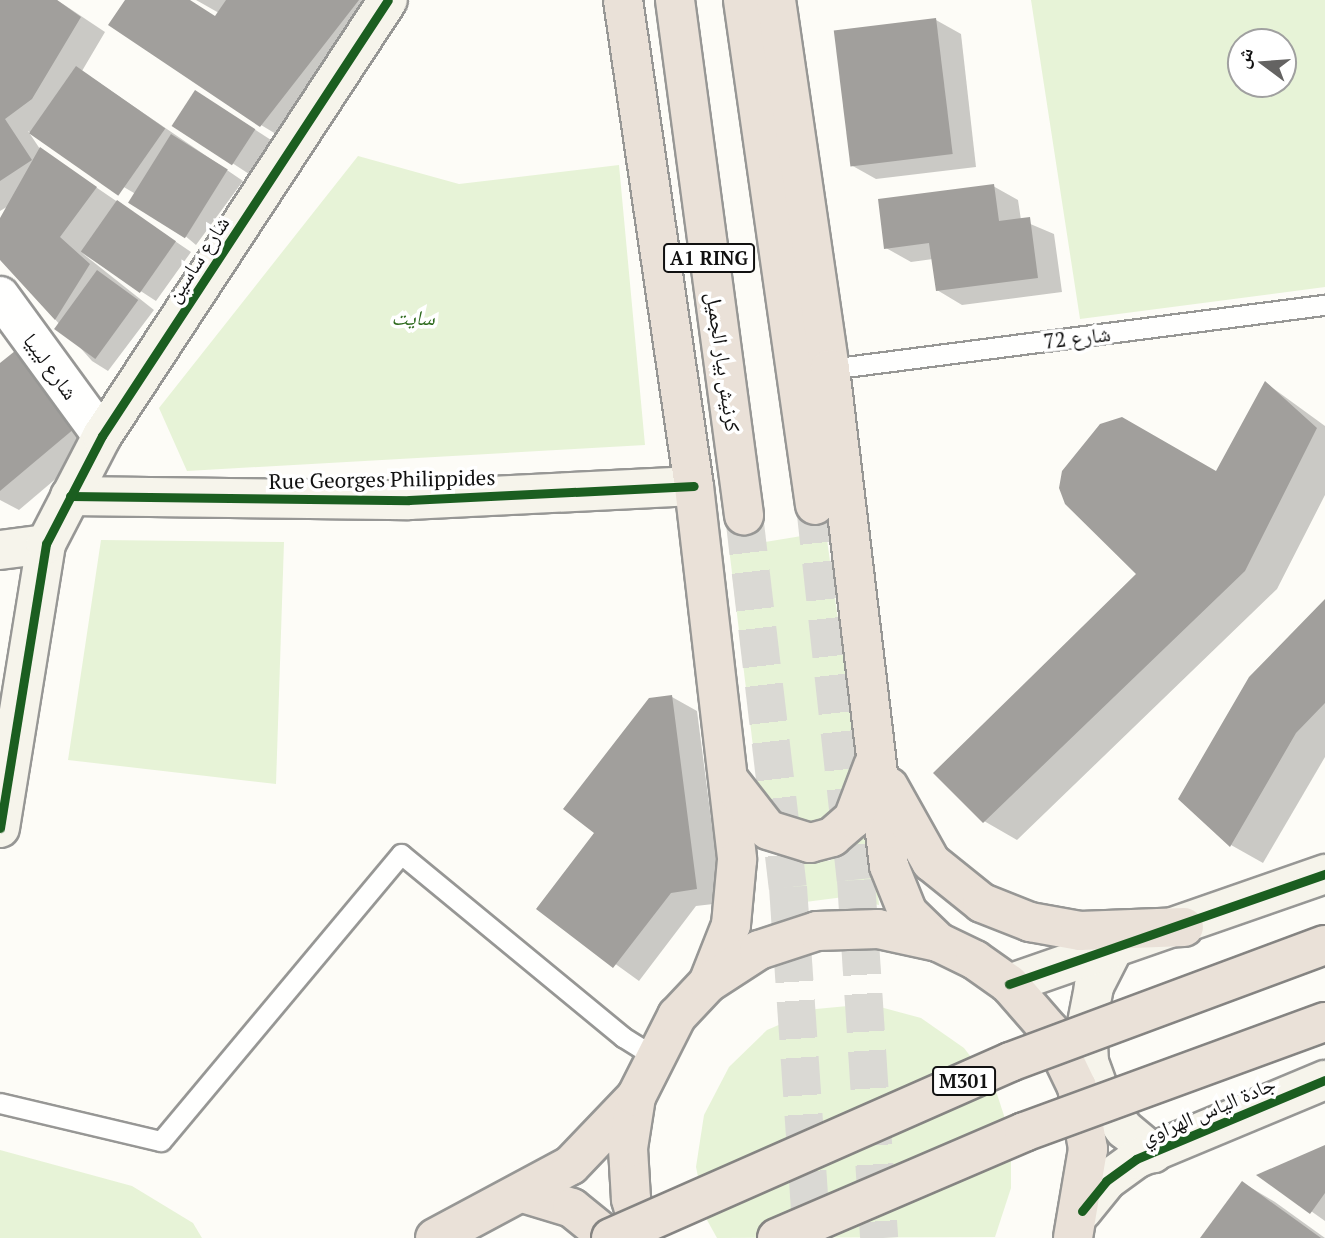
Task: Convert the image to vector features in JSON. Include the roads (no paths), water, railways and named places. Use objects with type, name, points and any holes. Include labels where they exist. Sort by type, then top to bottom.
[{"type":"highway","points":[[623,0],[694,486],[727,777],[735,900],[708,983]]},
{"type":"highway","name":"كرنيش بيار الجميل","points":[[675,0],[744,515]]},
{"type":"highway","name":"A1 RING","points":[[743,0],[815,505]]},
{"type":"highway","points":[[776,0],[830,369],[892,881],[908,913],[938,942],[1009,984],[1050,1031],[1077,1087],[1088,1149],[1077,1224]]},
{"type":"highway","points":[[727,777],[768,830],[798,842],[824,841],[853,819],[876,751]]},
{"type":"highway","points":[[876,751],[918,845],[982,903],[1030,922],[1080,931],[1184,928]]},
{"type":"highway","points":[[642,1238],[631,1199],[628,1148],[636,1097],[652,1055],[708,983],[760,950],[817,931],[878,929],[938,942]]},
{"type":"highway","name":"M301","points":[[610,1238],[1010,1062],[1325,946]]},
{"type":"highway","name":"جادة الياس الهراوي","points":[[777,1238],[1024,1132],[1325,1022]]},
{"type":"highway","points":[[435,1238],[523,1193],[583,1155],[636,1097]]},
{"type":"highway","points":[[523,1193],[572,1208],[610,1238]]},
{"type":"street","name":"شارع ساسين","points":[[0,828],[46,544],[102,436],[388,0]]},
{"type":"street","name":"شارع ليبيا","points":[[0,296],[102,436]]},
{"type":"street","name":"Rue Georges Philippides","points":[[70,496],[408,500],[694,486]]},
{"type":"street","points":[[0,550],[46,544]]},
{"type":"street","points":[[1009,984],[1184,928],[1325,874]]},
{"type":"street","points":[[1111,953],[1094,987],[1087,1024],[1090,1062],[1109,1108],[1153,1153]]},
{"type":"street","name":"جادة الياس الهراوي","points":[[1077,1224],[1106,1181],[1153,1153],[1325,1080]]},
{"type":"lane","name":"شارع 72","points":[[830,369],[1325,304]]},
{"type":"lane","points":[[0,1103],[161,1141],[401,854],[623,1037],[652,1055]]},
{"type":"tunnel","points":[[815,505],[856,880],[879,1238]]},
{"type":"tunnel","points":[[744,515],[788,887],[812,1238]]},
{"type":"park label","name":"سايت","points":[[413,317]]}]
